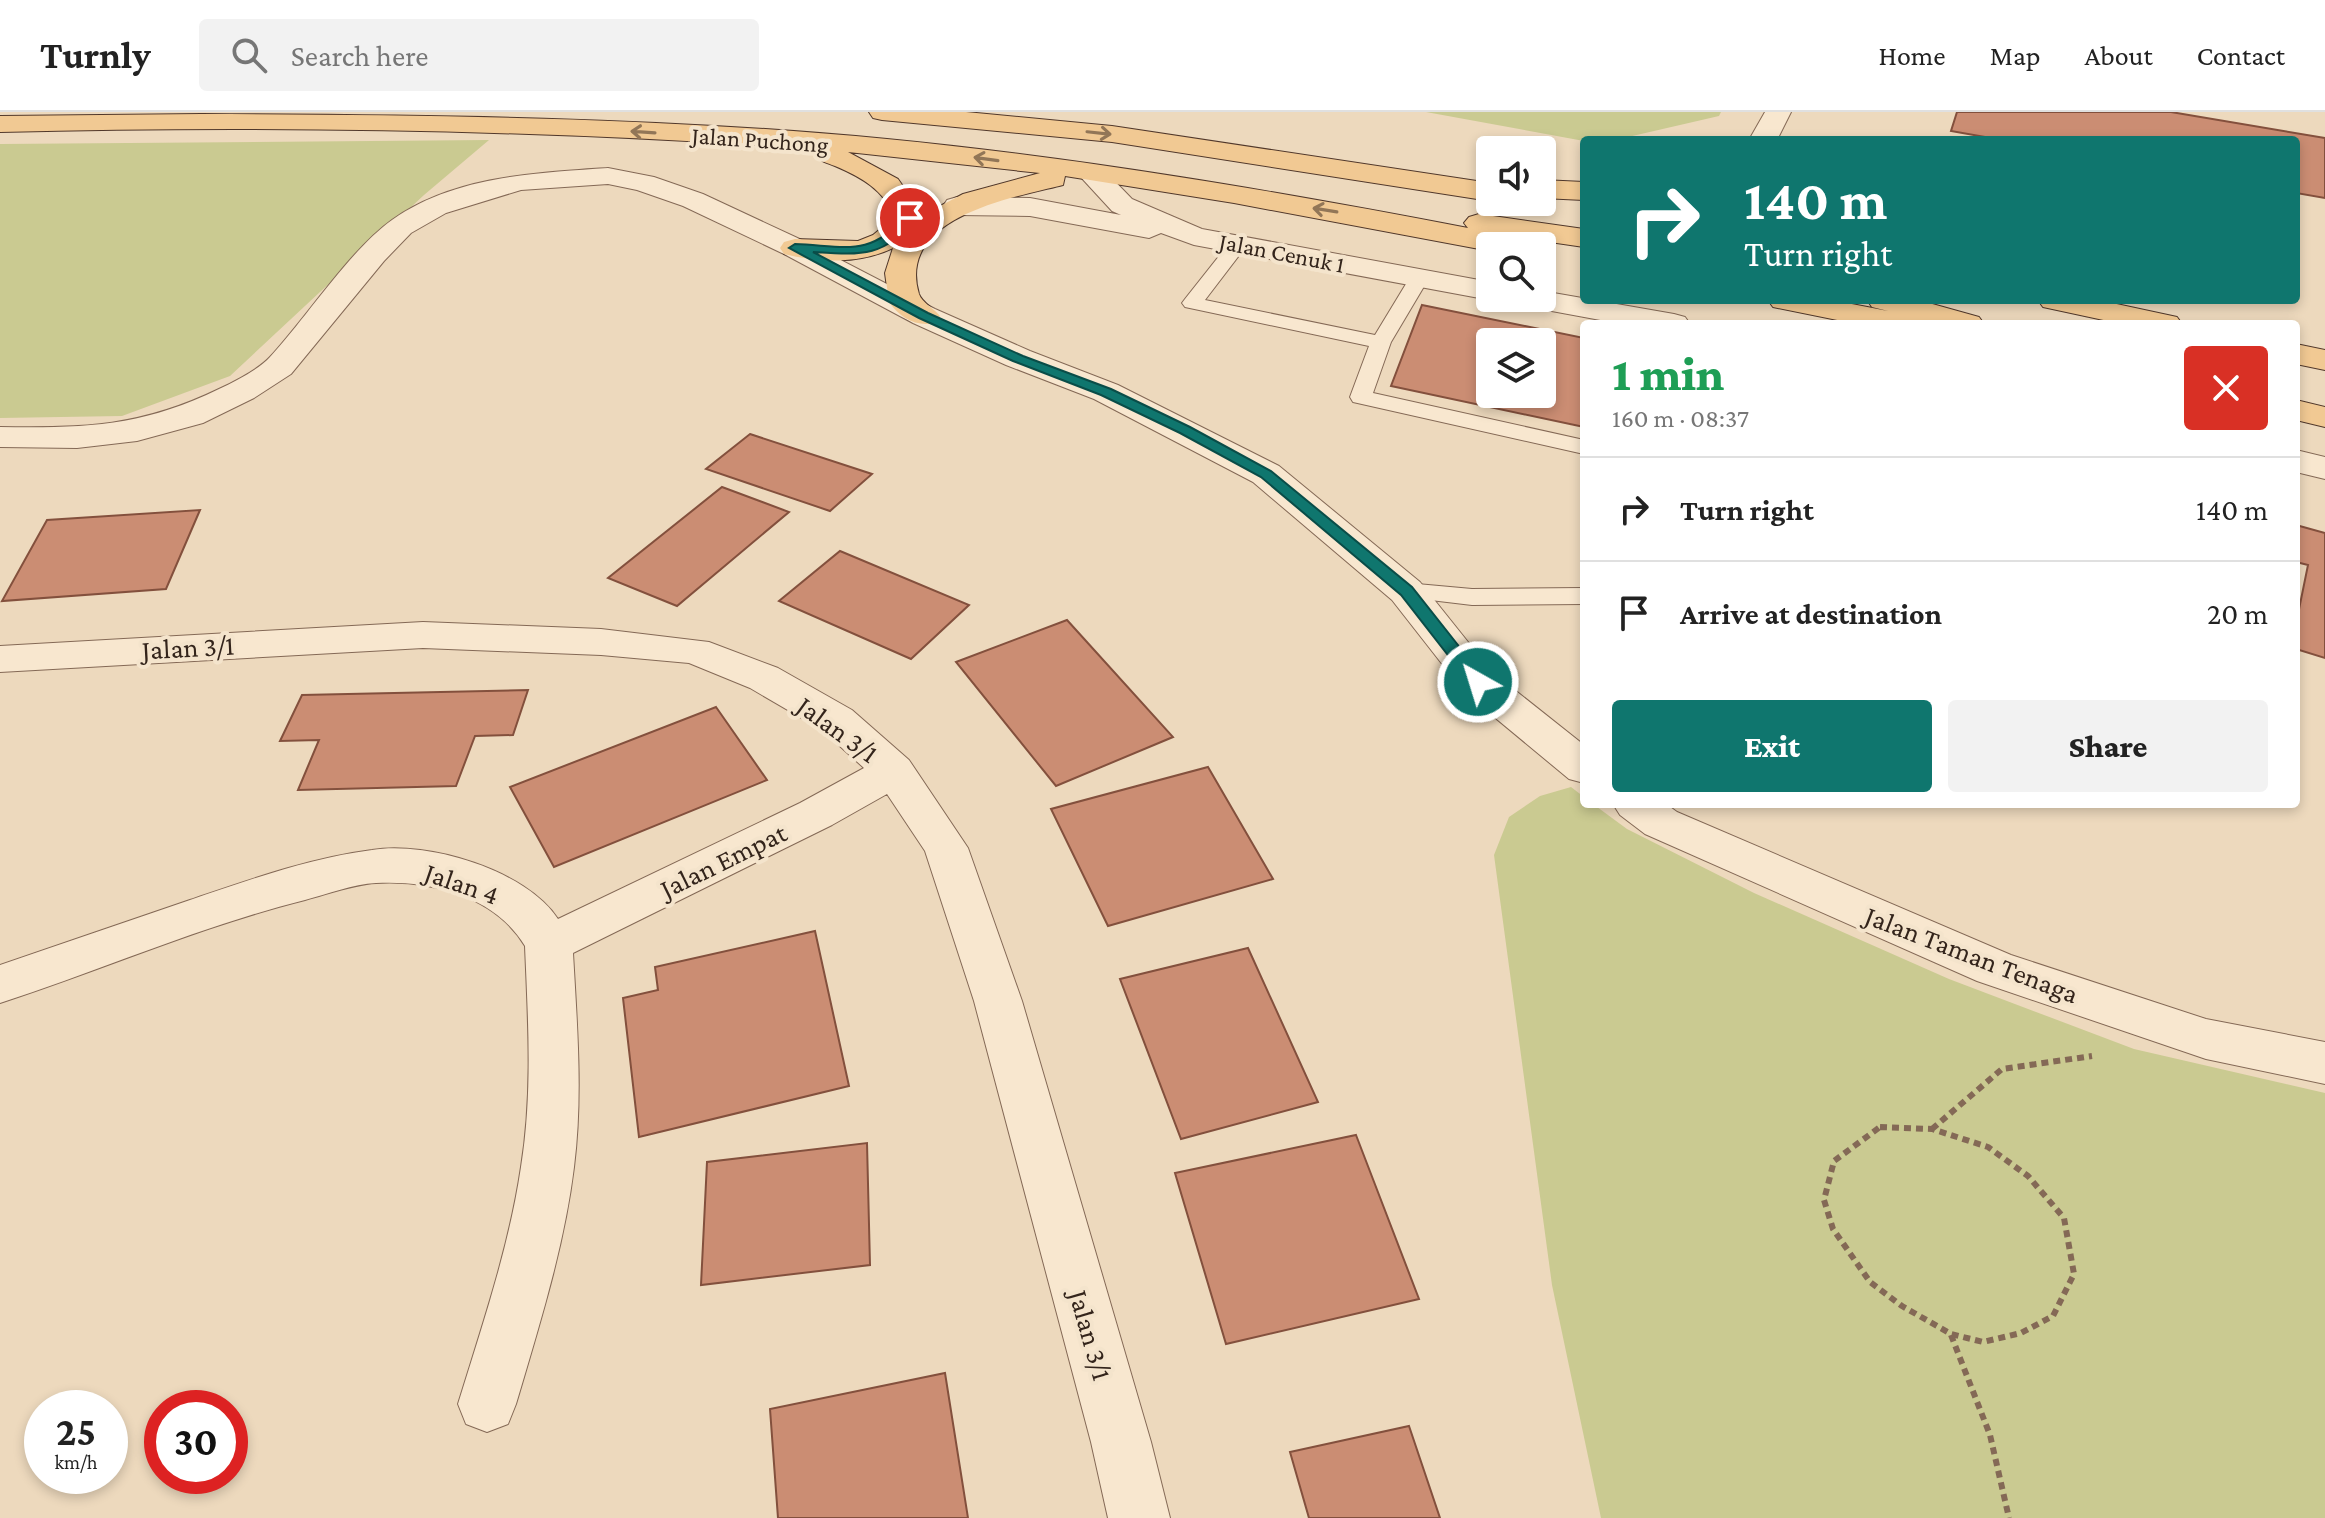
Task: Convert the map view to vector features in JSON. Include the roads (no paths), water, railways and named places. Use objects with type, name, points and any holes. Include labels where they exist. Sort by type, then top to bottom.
[{"type":"main road","points":[[882,112],[1112,134],[1476,190]]},
{"type":"main road","name":"Jalan Puchong","points":[[0,124],[136,120],[561,127],[952,154],[1363,217],[1476,239]]},
{"type":"main road","points":[[795,248],[863,251],[892,239],[910,218],[905,201],[867,171],[797,142]]},
{"type":"main road","points":[[924,316],[905,302],[899,287],[898,267],[908,247],[923,230],[957,206],[1010,185],[1091,173]]},
{"type":"main road","points":[[1376,173],[1476,183]]},
{"type":"main road","points":[[1556,190],[1580,191]]},
{"type":"main road","points":[[1556,203],[1580,207]]},
{"type":"main road","points":[[1363,217],[1446,218],[1580,237]]},
{"type":"main road","points":[[1556,255],[1580,259]]},
{"type":"main road","points":[[1804,304],[1885,320]]},
{"type":"main road","points":[[1897,304],[1954,320]]},
{"type":"main road","points":[[2073,304],[2147,320]]},
{"type":"main road","points":[[2300,355],[2325,360]]},
{"type":"main road","points":[[2300,411],[2325,417]]},
{"type":"street","points":[[1765,136],[1778,112]]},
{"type":"street","name":"Jalan Cenuk 1","points":[[1091,173],[1122,205],[1194,236],[1476,288]]},
{"type":"street","points":[[0,437],[77,438],[137,431],[191,416],[242,391],[279,367],[373,255],[401,227],[436,207],[507,185],[569,177],[608,176],[644,183],[693,200],[795,248],[924,316],[1018,358],[1106,392],[1266,474],[1406,591],[1478,682],[1580,765]]},
{"type":"street","points":[[957,206],[1030,207],[1194,236]]},
{"type":"street","points":[[1556,303],[1652,320]]},
{"type":"street","points":[[2300,462],[2325,468]]},
{"type":"street","name":"Jalan 3/1","points":[[0,659],[423,635],[601,642],[695,651],[764,678],[837,720],[894,771],[946,848],[998,1001],[1121,1442],[1139,1518]]},
{"type":"street","name":"Jalan Empat","points":[[549,944],[816,814],[894,771]]},
{"type":"street","name":"Jalan Taman Tenaga","points":[[1640,808],[1661,823],[1994,968],[2206,1039],[2325,1063]]},
{"type":"street","name":"Jalan 4","points":[[0,984],[263,893],[373,866],[413,866],[463,877],[510,898],[534,920],[549,944]]},
{"type":"street","points":[[487,1404],[530,1261],[548,1166],[555,1073],[549,944]]},
{"type":"lane","points":[[1238,245],[1192,303],[1381,342]]},
{"type":"lane","points":[[1419,278],[1381,342],[1361,397],[1580,446]]},
{"type":"lane","points":[[1406,591],[1472,597],[1580,596]]}]
